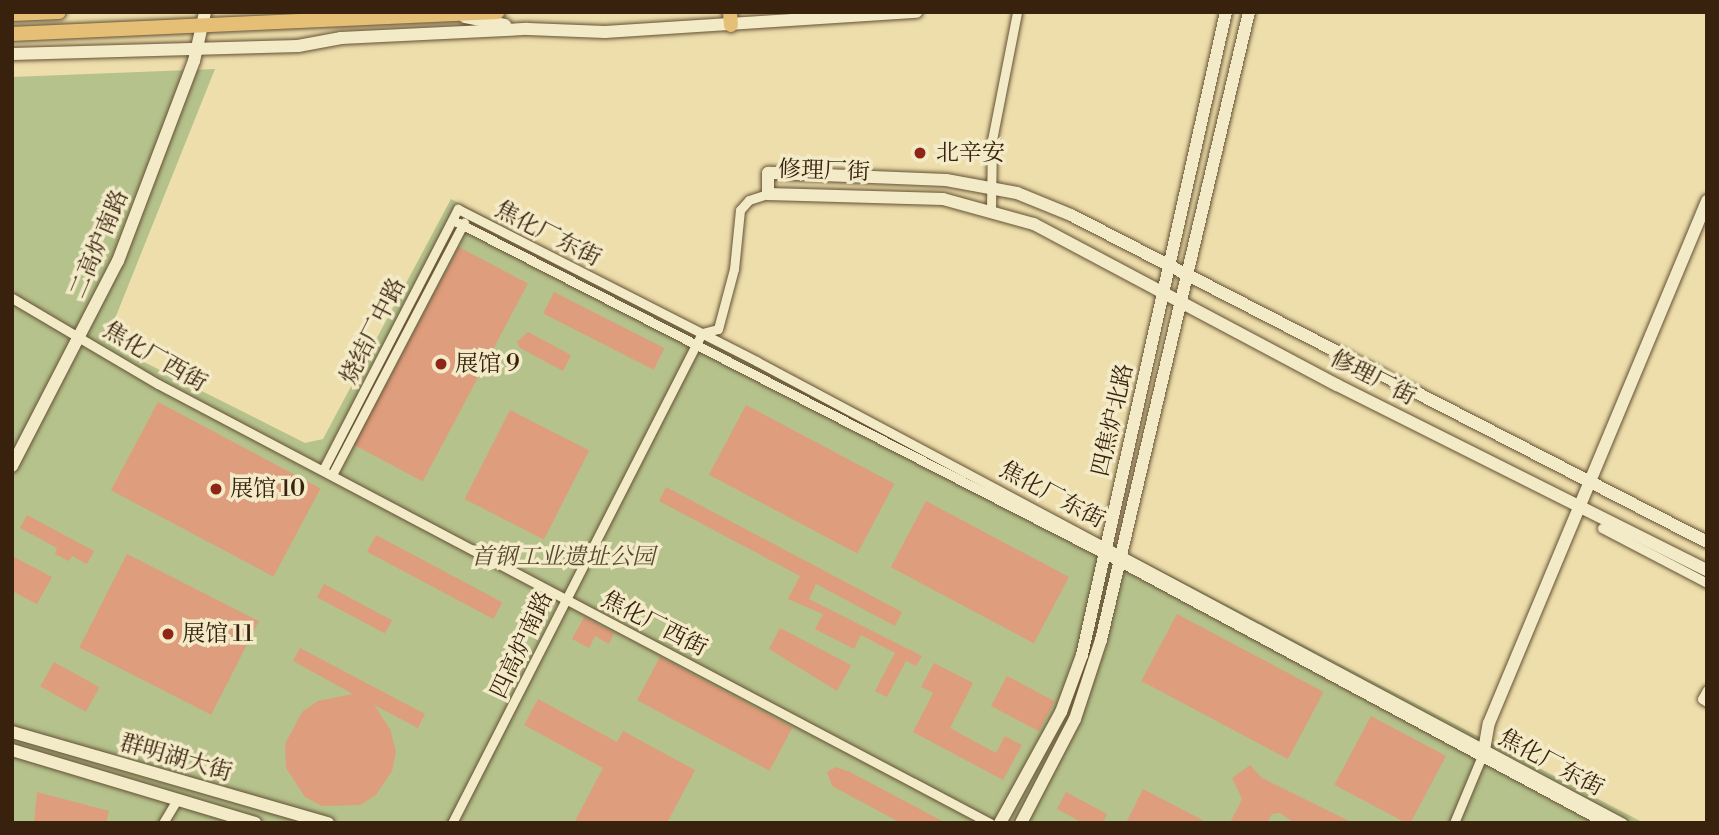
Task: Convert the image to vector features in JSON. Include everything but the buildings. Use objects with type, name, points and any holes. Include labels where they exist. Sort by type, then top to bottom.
[{"type":"main road","points":[[12,14],[59,12]]},
{"type":"main road","name":"二高炉南路","points":[[12,466],[118,261],[198,45],[205,12]]},
{"type":"main road","points":[[12,34],[202,29],[498,12]]},
{"type":"main road","points":[[12,54],[198,45],[298,46],[341,38],[528,29],[605,32],[731,18],[916,12]]},
{"type":"main road","name":"四焦炉北路","points":[[1000,823],[1061,712],[1087,636],[1226,12]]},
{"type":"main road","name":"四焦炉北路","points":[[1021,823],[1076,719],[1119,557],[1248,12]]},
{"type":"main road","points":[[450,14],[528,29]]},
{"type":"main road","name":"修理厂街","points":[[1707,542],[1071,215],[992,186],[768,173],[768,194],[898,194],[991,210],[1079,244],[1338,385],[1579,502],[1707,570]]},
{"type":"main road","points":[[1483,753],[1489,723],[1587,482],[1707,201]]},
{"type":"main road","name":"群明湖大街","points":[[12,732],[328,823]]},
{"type":"main road","name":"群明湖大街","points":[[12,750],[255,823]]},
{"type":"street","points":[[991,210],[992,140],[1017,12]]},
{"type":"street","name":"四高炉南路","points":[[452,823],[533,674],[565,599],[696,344],[702,333],[718,329],[734,269],[740,210],[749,200],[768,194]]},
{"type":"street","name":"焦化厂东街","points":[[458,209],[702,333],[1483,753],[1605,823]]},
{"type":"street","name":"烧结厂中路","points":[[327,472],[458,209]]},
{"type":"street","name":"烧结厂中路","points":[[327,472],[468,215]]},
{"type":"street","name":"焦化厂东街","points":[[453,220],[1105,549]]},
{"type":"street","name":"焦化厂西街","points":[[12,298],[81,336],[158,384],[990,823]]},
{"type":"street","points":[[1602,528],[1707,583]]},
{"type":"street","points":[[1707,690],[1702,699],[1707,702]]},
{"type":"street","points":[[1454,823],[1483,753]]},
{"type":"street","name":"焦化厂东街","points":[[1483,753],[1623,823]]},
{"type":"street","points":[[163,823],[178,798]]},
{"type":"green space","name":"首钢工业遗址公园","points":[[215,69],[108,336],[110,345],[305,443],[323,439],[451,199],[1644,823],[12,823],[12,77]]},
{"type":"place","name":"北辛安","points":[[920,153]]},
{"type":"place","name":"展馆 9","points":[[441,364]]},
{"type":"place","name":"展馆 10","points":[[216,489]]},
{"type":"place","name":"展馆 11","points":[[168,634]]}]
